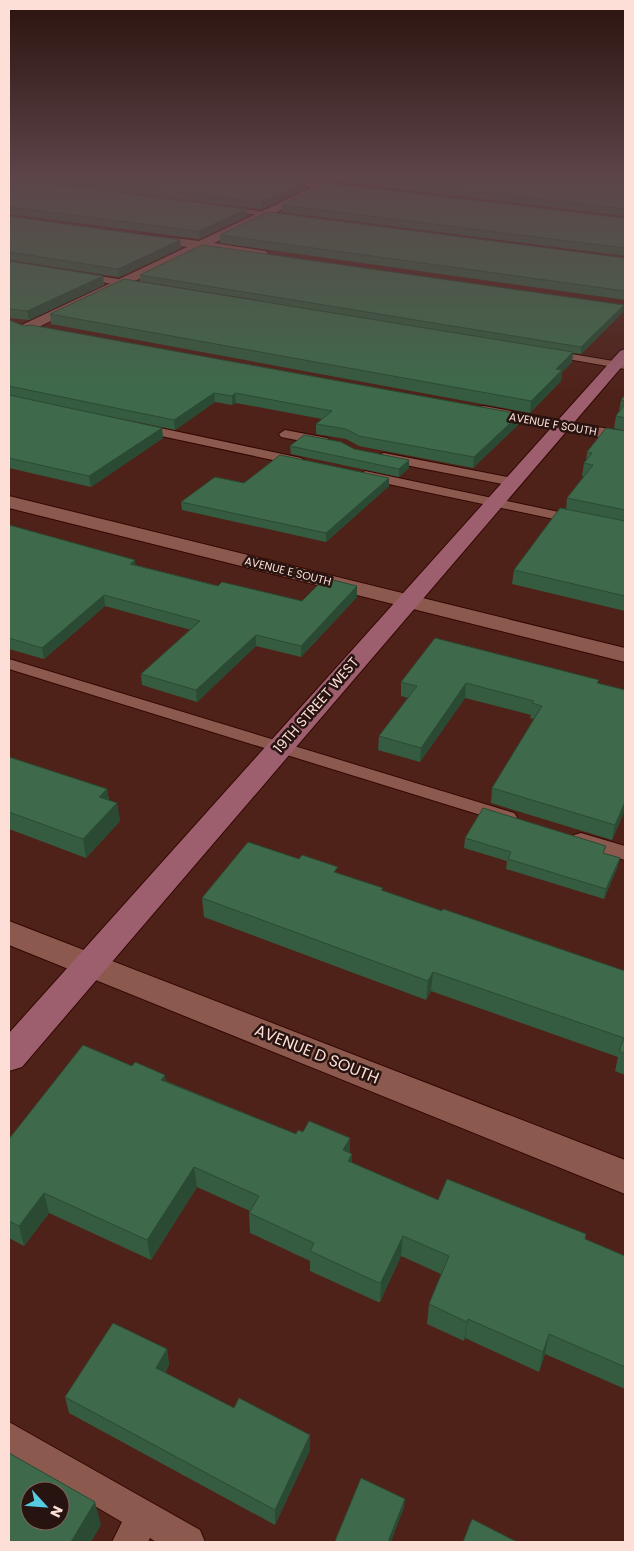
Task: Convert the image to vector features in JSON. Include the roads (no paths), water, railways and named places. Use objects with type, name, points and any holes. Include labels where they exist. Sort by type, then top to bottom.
[{"type":"street","points":[[9,337],[196,247]]},
{"type":"street","points":[[217,247],[277,256]]},
{"type":"street","points":[[9,323],[60,332]]},
{"type":"street","name":"19TH STREET WEST","points":[[9,1057],[278,748],[562,426],[622,361]]},
{"type":"street","name":"AVENUE F SOUTH","points":[[468,408],[625,437]]},
{"type":"street","name":"AVENUE E SOUTH","points":[[9,502],[625,655]]},
{"type":"street","name":"AVENUE D SOUTH","points":[[9,932],[625,1176]]},
{"type":"lane","points":[[67,274],[151,287]]},
{"type":"lane","points":[[540,352],[622,361]]},
{"type":"lane","points":[[125,424],[309,463]]},
{"type":"lane","points":[[285,434],[338,444]]},
{"type":"lane","points":[[373,455],[513,482]]},
{"type":"lane","points":[[348,472],[625,530]]},
{"type":"lane","points":[[9,664],[528,824]]},
{"type":"lane","points":[[564,834],[625,853]]},
{"type":"lane","points":[[9,1438],[137,1529],[188,1542]]}]
